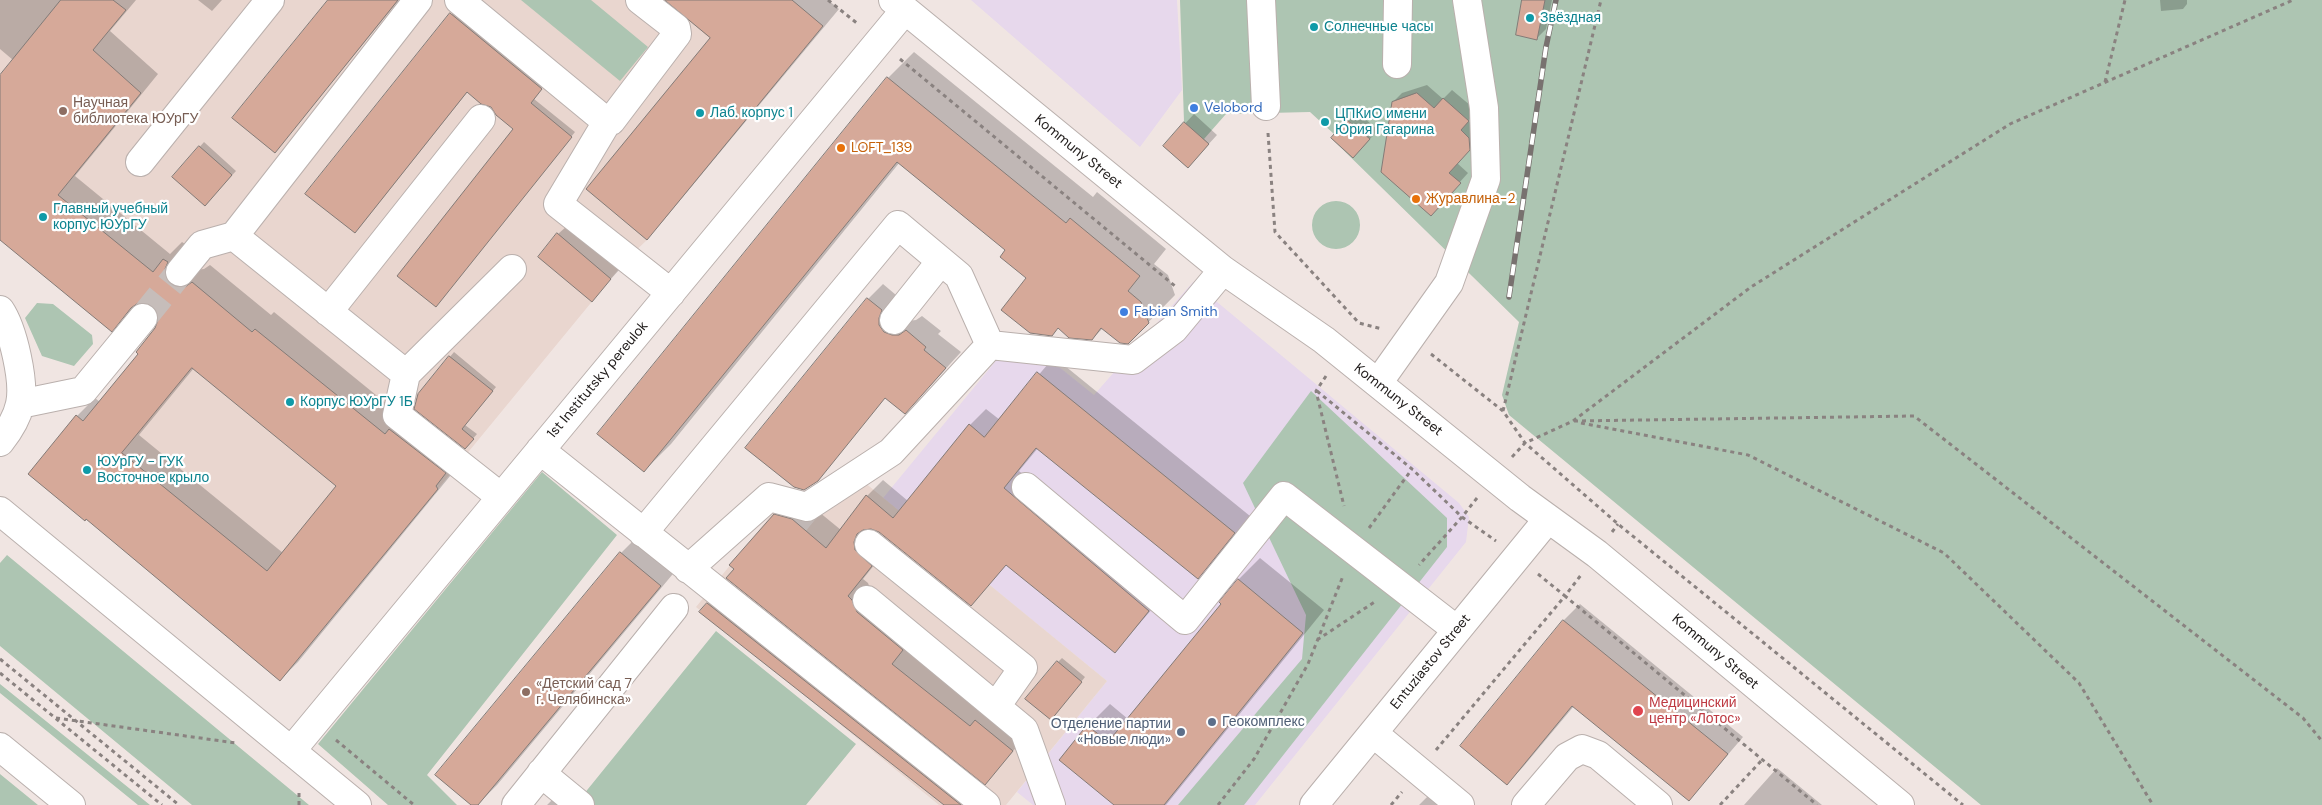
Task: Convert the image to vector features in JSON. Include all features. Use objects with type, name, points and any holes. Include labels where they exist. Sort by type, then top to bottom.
[{"type":"street","points":[[140,162],[270,0]]},
{"type":"street","points":[[180,272],[202,245],[234,236],[418,0]]},
{"type":"street","points":[[459,0],[607,122]]},
{"type":"street","points":[[640,0],[676,28],[677,34],[611,121],[607,122],[558,204],[671,293]]},
{"type":"street","points":[[1261,0],[1267,114]]},
{"type":"street","points":[[1397,64],[1398,0]]},
{"type":"street","points":[[1378,383],[1449,283],[1486,179],[1484,108],[1467,0]]},
{"type":"street","name":"1st Institutsky pereulok","points":[[291,751],[879,42],[899,5]]},
{"type":"street","name":"Kommuny Street","points":[[899,5],[1223,270],[1324,340],[1548,520],[1597,554],[1900,805]]},
{"type":"street","points":[[328,312],[481,119]]},
{"type":"street","points":[[643,533],[898,225],[959,276],[990,346]]},
{"type":"street","points":[[234,236],[406,374]]},
{"type":"street","points":[[894,320],[941,260]]},
{"type":"street","points":[[501,497],[397,415],[406,374],[512,269]]},
{"type":"street","points":[[990,346],[1133,360],[1174,329],[1223,270]]},
{"type":"street","points":[[0,310],[12,336],[19,367],[20,404],[8,432],[0,442]]},
{"type":"street","points":[[20,404],[83,392],[143,318]]},
{"type":"street","points":[[688,569],[769,496],[807,507],[891,452],[990,346]]},
{"type":"street","points":[[540,450],[986,805]]},
{"type":"street","points":[[1026,487],[1185,620],[1284,496],[1457,630]]},
{"type":"street","points":[[0,510],[357,805]]},
{"type":"street","name":"Entuziastov Street","points":[[1314,805],[1548,520]]},
{"type":"street","points":[[870,544],[1023,668],[996,705]]},
{"type":"street","points":[[867,600],[1024,730],[1051,805]]},
{"type":"street","points":[[516,805],[674,608]]},
{"type":"street","points":[[1373,733],[1460,805]]},
{"type":"street","points":[[0,747],[71,805]]},
{"type":"street","points":[[1526,805],[1567,756],[1582,749],[1598,755],[1658,805]]},
{"type":"street","points":[[542,773],[580,805]]},
{"type":"path","points":[[1503,411],[1601,0]]},
{"type":"path","points":[[2105,82],[2125,0]]},
{"type":"path","points":[[1525,443],[1573,421],[1751,287],[2010,124],[2293,0]]},
{"type":"path","points":[[879,42],[1196,303]]},
{"type":"path","points":[[1267,114],[1275,232],[1359,323],[1411,338],[1503,411],[1525,443],[1618,524],[1963,805]]},
{"type":"path","points":[[1341,355],[1316,391],[1354,549]]},
{"type":"path","points":[[1316,391],[1412,469],[1462,517],[1401,585],[1317,640]]},
{"type":"path","points":[[1573,421],[1914,416],[2303,718],[2322,742]]},
{"type":"path","points":[[1573,421],[1748,455],[1944,553],[2079,683],[2153,805]]},
{"type":"path","points":[[1218,805],[1254,759],[1308,664],[1354,549],[1412,469]]},
{"type":"path","points":[[1392,805],[1565,596],[1817,805]]},
{"type":"path","points":[[0,659],[179,805]]},
{"type":"path","points":[[0,672],[162,805]]},
{"type":"path","points":[[56,718],[242,744]]},
{"type":"path","points":[[315,723],[414,805]]},
{"type":"path","points":[[1720,805],[1762,760]]},
{"type":"shaded area","points":[[0,0],[792,0],[823,26],[647,240],[627,259],[280,681],[86,519],[85,521],[28,474],[76,415],[83,421],[158,330],[127,304],[0,240]]},
{"type":"shaded area","points":[[971,0],[1177,0],[1182,90],[1140,147]]},
{"type":"shaded area","points":[[1193,282],[1459,503],[1469,517],[1466,542],[1255,805],[1033,805],[1017,792],[1107,681],[883,498],[1018,334],[1094,395]]},
{"type":"shaded area","points":[[853,473],[1107,681],[1006,805],[939,805],[696,607],[776,509],[805,532]]},
{"type":"green space","points":[[521,0],[591,0],[648,47],[620,81]]},
{"type":"green space","points":[[1180,0],[2322,0],[2322,805],[1981,805],[1509,415],[1502,395],[1519,322],[1331,138],[1334,134],[1310,112],[1226,114],[1204,139],[1209,144],[1188,168],[1163,146],[1184,122]]},
{"type":"green space","points":[[1331,201],[1341,201],[1353,208],[1360,220],[1360,230],[1353,242],[1341,249],[1331,249],[1323,245],[1316,238],[1312,230],[1312,220],[1316,212],[1323,205]]},
{"type":"green space","points":[[37,303],[53,304],[92,335],[93,344],[74,366],[42,356],[25,318]]},
{"type":"green space","points":[[1311,391],[1447,518],[1447,547],[1244,805],[1178,805],[1302,659],[1306,615],[1243,483]]},
{"type":"green space","points":[[542,472],[617,535],[427,775],[457,805],[388,805],[318,744]]},
{"type":"green space","points":[[7,555],[309,805],[192,805],[0,646],[0,563]]},
{"type":"green space","points":[[716,631],[856,744],[806,805],[575,805]]},
{"type":"green space","points":[[0,684],[150,805],[138,805],[0,693]]},
{"type":"green space","points":[[0,774],[38,805],[0,805]]},
{"type":"building","points":[[61,0],[113,0],[126,10],[93,50],[141,93],[58,195],[153,272],[163,259],[168,262],[165,269],[165,277],[171,284],[177,287],[185,287],[192,282],[252,332],[255,329],[385,434],[389,429],[446,473],[436,486],[438,489],[280,681],[86,519],[85,521],[28,474],[76,415],[83,421],[138,354],[136,352],[155,328],[158,320],[157,312],[153,306],[146,303],[138,303],[131,308],[112,332],[0,240],[0,75]],"holes":[[[192,368],[336,486],[267,571],[122,453]]]},
{"type":"building","points":[[328,0],[398,0],[275,153],[232,118]]},
{"type":"building","name":"Лаб. корпус 1","points":[[665,0],[792,0],[823,26],[647,240],[586,189],[710,38]]},
{"type":"building","name":"Звёздная","points":[[1522,0],[1545,0],[1537,40],[1516,35]]},
{"type":"building","points":[[450,13],[542,89],[531,103],[572,137],[436,307],[397,276],[513,129],[496,115],[491,107],[481,104],[467,92],[355,233],[305,194]]},
{"type":"building","points":[[887,77],[1066,223],[1070,218],[1140,276],[1128,291],[1141,302],[1149,323],[1128,344],[1120,343],[1101,328],[1092,340],[1069,338],[1058,328],[1052,336],[1030,333],[1001,310],[1026,278],[1000,257],[1005,250],[897,162],[644,472],[597,434]]},
{"type":"building","points":[[1417,93],[1434,108],[1443,98],[1469,121],[1461,130],[1469,138],[1470,150],[1449,173],[1461,183],[1431,216],[1381,172],[1392,102]]},
{"type":"building","points":[[1347,120],[1370,139],[1353,158],[1331,138]]},
{"type":"building","points":[[1184,122],[1209,144],[1188,168],[1163,146]]},
{"type":"building","points":[[199,146],[232,175],[205,206],[172,177]]},
{"type":"building","points":[[557,233],[611,279],[592,302],[538,257]]},
{"type":"building","points":[[867,298],[882,310],[879,325],[884,332],[899,335],[906,330],[926,347],[924,350],[946,368],[905,414],[885,398],[818,481],[804,490],[794,487],[745,448]]},
{"type":"building","points":[[449,356],[493,391],[462,429],[474,439],[465,449],[414,409],[418,394]]},
{"type":"building","points":[[1037,372],[1235,533],[1198,579],[1036,448],[1004,488],[1149,611],[1115,653],[1006,565],[971,606],[879,532],[871,529],[863,530],[857,534],[854,542],[855,550],[872,566],[848,596],[852,600],[857,612],[903,650],[892,664],[970,726],[975,720],[1013,751],[985,785],[726,578],[734,569],[729,565],[774,514],[792,519],[826,548],[866,495],[893,518],[969,424],[984,437]]},
{"type":"building","points":[[620,552],[661,586],[478,805],[471,805],[435,775]]},
{"type":"building","points":[[1238,579],[1303,633],[1164,805],[1114,805],[1059,760],[1087,725],[1108,742],[1221,604],[1219,602]]},
{"type":"building","points":[[707,603],[961,805],[944,805],[699,612]]},
{"type":"building","points":[[1563,620],[1728,754],[1689,801],[1572,706],[1507,785],[1460,746]]},
{"type":"building","points":[[1057,661],[1082,682],[1051,720],[1025,699]]},
{"type":"tunnel","points":[[143,318],[180,272]]},
{"type":"railway","points":[[1509,297],[1546,47],[1556,0]]},
{"type":"place","name":"Звёздная","points":[[1530,18]]},
{"type":"place","name":"Солнечные часы","points":[[1314,27]]},
{"type":"place","name":"Velobord","points":[[1194,108]]},
{"type":"place","name":"Научная библиотека ЮУрГУ","points":[[63,111]]},
{"type":"place","name":"Лаб. корпус 1","points":[[700,113]]},
{"type":"place","name":"ЦПКиО имени Юрия Гагарина","points":[[1325,122]]},
{"type":"place","name":"LOFT_139","points":[[841,148]]},
{"type":"place","name":"Журавлина-2","points":[[1416,199]]},
{"type":"place","name":"Главный учебный корпус ЮУрГУ","points":[[43,217]]},
{"type":"place","name":"Fabian Smith","points":[[1124,312]]},
{"type":"place","name":"Корпус ЮУрГУ 1Б","points":[[290,402]]},
{"type":"place","name":"ЮУрГУ - ГУК Восточное крыло","points":[[87,470]]},
{"type":"place","name":"«Детский сад 7 г. Челябинска»","points":[[526,692]]},
{"type":"place","name":"Медицинский центр «Лотос»","points":[[1638,711]]},
{"type":"place","name":"Геокомплекс","points":[[1212,722]]},
{"type":"place","name":"Отделение партии «Новые люди»","points":[[1181,732]]}]
